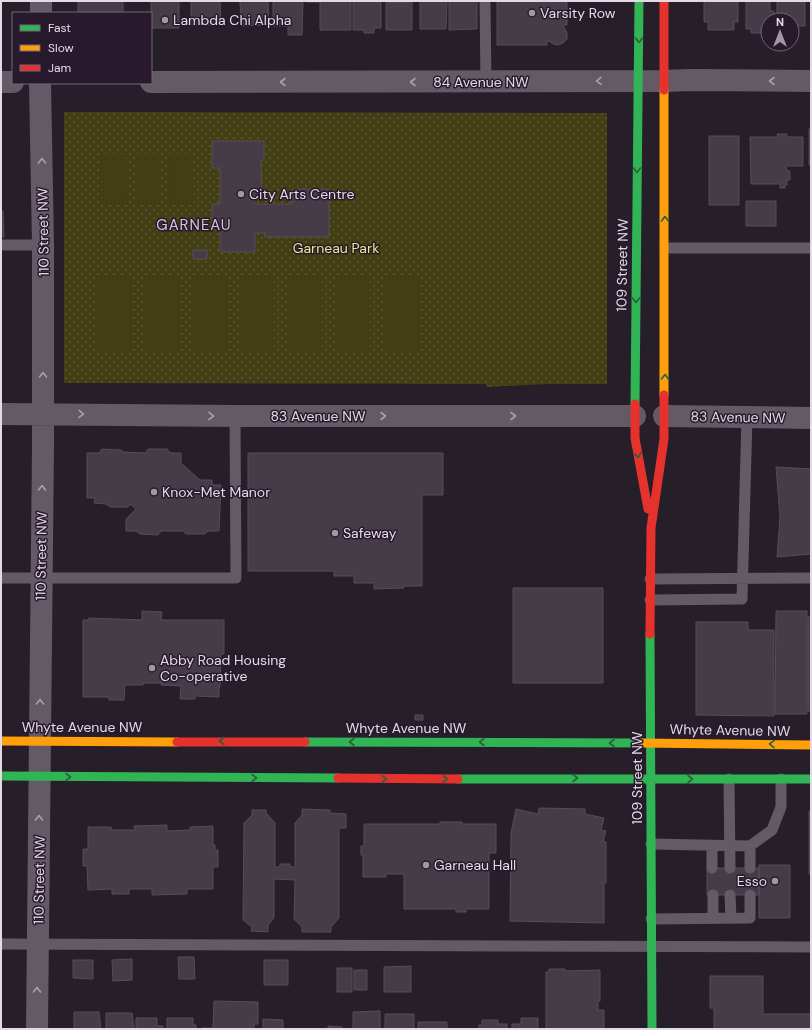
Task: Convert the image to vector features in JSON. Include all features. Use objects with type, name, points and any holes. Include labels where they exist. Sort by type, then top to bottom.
[{"type":"main road","name":"109 Street NW","points":[[639,1],[635,438],[651,528]]},
{"type":"main road","name":"109 Street NW","points":[[652,1029],[650,579],[651,528],[664,439],[664,1]]},
{"type":"main road","name":"Whyte Avenue NW","points":[[1,741],[651,743],[811,745]]},
{"type":"main road","points":[[1,776],[406,779],[811,779]]},
{"type":"street","points":[[41,1],[41,12]]},
{"type":"street","name":"84 Avenue NW","points":[[152,82],[811,81]]},
{"type":"street","points":[[1,82],[12,82]]},
{"type":"street","name":"110 Street NW","points":[[37,1029],[43,245],[40,84]]},
{"type":"street","name":"83 Avenue NW","points":[[1,414],[235,416],[635,416]]},
{"type":"street","name":"83 Avenue NW","points":[[664,416],[811,418]]},
{"type":"lane","points":[[485,1],[486,82]]},
{"type":"lane","points":[[1,245],[43,245]]},
{"type":"lane","points":[[665,248],[811,248]]},
{"type":"lane","points":[[1,578],[236,578],[235,416]]},
{"type":"lane","points":[[650,600],[742,599],[746,417]]},
{"type":"lane","points":[[650,579],[811,578]]},
{"type":"lane","points":[[729,779],[730,868]]},
{"type":"lane","points":[[651,844],[750,846],[772,830],[781,807],[781,779]]},
{"type":"lane","points":[[712,846],[712,868]]},
{"type":"lane","points":[[750,846],[750,868]]},
{"type":"lane","points":[[713,894],[713,918]]},
{"type":"lane","points":[[730,894],[730,918]]},
{"type":"lane","points":[[651,919],[750,918],[750,894]]},
{"type":"lane","points":[[1,944],[811,946]]},
{"type":"green space","name":"Garneau Park","points":[[64,112],[607,113],[607,384],[547,384],[486,387],[486,384],[64,383]]},
{"type":"green space","points":[[101,154],[126,154],[127,204],[102,204]]},
{"type":"green space","points":[[135,154],[160,154],[161,204],[136,204]]},
{"type":"green space","points":[[168,154],[193,154],[194,203],[169,204]]},
{"type":"green space","points":[[97,277],[131,277],[131,352],[97,352]]},
{"type":"green space","points":[[145,277],[179,277],[179,352],[145,352]]},
{"type":"green space","points":[[192,277],[227,277],[227,352],[192,352]]},
{"type":"green space","points":[[240,277],[274,277],[274,352],[240,352]]},
{"type":"green space","points":[[288,277],[322,277],[322,351],[288,351]]},
{"type":"green space","points":[[336,277],[370,277],[370,352],[336,352]]},
{"type":"green space","points":[[385,277],[419,277],[419,351],[385,351]]},
{"type":"building","points":[[78,1],[123,1],[123,12],[78,12]]},
{"type":"building","name":"Lambda Chi Alpha","points":[[151,1],[179,1],[179,28],[152,28]]},
{"type":"building","points":[[191,1],[220,1],[221,25],[191,25]]},
{"type":"building","points":[[240,1],[268,1],[269,25],[241,26]]},
{"type":"building","points":[[273,1],[303,1],[302,35],[288,35],[288,26],[273,26]]},
{"type":"building","points":[[306,1],[351,1],[351,30],[320,30],[320,2]]},
{"type":"building","points":[[353,1],[381,1],[381,28],[374,28],[374,33],[364,33],[364,30],[353,30]]},
{"type":"building","points":[[420,1],[447,1],[446,29],[420,29]]},
{"type":"building","points":[[449,1],[477,1],[477,29],[449,30]]},
{"type":"building","name":"Varsity Row","points":[[497,1],[567,2],[567,25],[563,25],[567,33],[567,39],[558,45],[547,41],[547,45],[497,45]]},
{"type":"building","points":[[704,1],[738,1],[738,22],[734,22],[734,30],[708,30],[708,22],[704,22]]},
{"type":"building","points":[[746,1],[770,1],[770,11],[774,12],[760,12],[760,33],[751,33],[751,29],[746,29]]},
{"type":"building","points":[[777,1],[805,1],[805,26],[800,26],[800,12],[777,12]]},
{"type":"building","points":[[386,2],[412,2],[412,30],[386,30]]},
{"type":"building","points":[[811,128],[811,165],[809,165],[809,129]]},
{"type":"building","points":[[777,134],[787,134],[787,137],[803,137],[803,166],[786,166],[787,171],[790,171],[790,180],[787,180],[787,185],[785,185],[785,188],[780,188],[780,184],[751,184],[750,137],[778,137]]},
{"type":"building","points":[[709,136],[739,136],[739,205],[709,205]]},
{"type":"building","name":"City Arts Centre","points":[[212,141],[264,141],[264,160],[261,160],[262,199],[254,199],[254,204],[292,204],[292,189],[329,189],[329,237],[265,237],[265,233],[255,233],[255,252],[220,252],[220,227],[212,227],[212,204],[220,204],[220,168],[212,168]]},
{"type":"building","points":[[746,201],[776,201],[776,226],[746,226]]},
{"type":"building","points":[[1,211],[3,211],[4,237],[1,237]]},
{"type":"building","points":[[193,250],[207,250],[207,259],[193,259]]},
{"type":"building","name":"Knox-Met Manor","points":[[102,449],[146,453],[148,449],[167,449],[170,453],[181,453],[181,463],[200,480],[212,480],[212,485],[221,485],[219,531],[208,531],[205,534],[186,534],[183,531],[161,531],[158,535],[140,534],[136,531],[126,531],[126,519],[136,509],[130,504],[128,507],[110,507],[106,504],[94,503],[95,498],[87,498],[87,453],[99,453]]},
{"type":"building","name":"Safeway","points":[[248,453],[443,453],[443,495],[422,495],[422,586],[374,589],[374,583],[354,583],[354,576],[334,576],[334,571],[248,571]]},
{"type":"building","points":[[776,467],[811,469],[811,554],[777,557],[780,517]]},
{"type":"building","points":[[513,588],[603,588],[603,683],[513,683]]},
{"type":"building","name":"Abby Road Housing Co-operative","points":[[142,611],[162,612],[161,620],[224,620],[224,654],[221,654],[219,697],[195,696],[195,699],[180,699],[181,686],[161,685],[161,683],[143,683],[143,685],[125,685],[124,700],[109,700],[109,697],[83,697],[83,620],[89,620],[89,618],[142,620]]},
{"type":"building","points":[[776,611],[807,611],[807,714],[775,714]]},
{"type":"building","points":[[808,617],[811,617],[811,711],[808,711]]},
{"type":"building","points":[[696,622],[748,622],[748,630],[774,630],[774,716],[696,715]]},
{"type":"building","points":[[415,715],[423,715],[423,720],[415,720]]},
{"type":"building","points":[[539,808],[585,809],[585,814],[604,818],[601,830],[606,831],[603,842],[606,842],[604,923],[510,921],[511,833],[516,809],[538,814]]},
{"type":"building","points":[[302,809],[330,810],[330,813],[346,814],[346,828],[339,828],[339,918],[331,927],[331,932],[302,932],[302,927],[294,919],[295,880],[274,879],[274,918],[268,925],[268,932],[251,931],[252,927],[243,920],[244,823],[252,815],[252,810],[266,810],[266,813],[275,823],[275,867],[280,867],[280,864],[290,864],[290,867],[295,867],[295,823],[302,815]]},
{"type":"building","points":[[809,811],[811,811],[811,874],[809,874]]},
{"type":"building","name":"Garneau Hall","points":[[440,822],[462,822],[462,824],[496,824],[496,853],[489,853],[489,909],[466,909],[466,912],[456,912],[456,909],[404,909],[404,874],[386,874],[386,877],[363,877],[363,855],[361,855],[361,846],[364,846],[364,824],[440,824]]},
{"type":"building","points":[[167,825],[167,831],[190,830],[190,827],[213,826],[213,845],[215,845],[215,850],[218,850],[218,867],[213,867],[213,889],[187,889],[187,894],[152,895],[152,889],[129,889],[129,894],[112,894],[112,889],[88,890],[87,866],[83,866],[83,849],[88,849],[88,827],[111,827],[111,830],[135,830],[134,826]]},
{"type":"building","name":"Esso","points":[[759,865],[790,865],[790,918],[759,918]]},
{"type":"building","name":"Esso","points":[[707,868],[759,868],[759,895],[707,895]]},
{"type":"building","points":[[178,957],[194,957],[195,979],[179,979]]},
{"type":"building","points":[[132,959],[132,980],[113,981],[112,960]]},
{"type":"building","points":[[73,960],[93,960],[93,979],[73,978]]},
{"type":"building","points":[[264,960],[288,960],[288,985],[264,985]]},
{"type":"building","points":[[411,966],[411,992],[384,992],[384,967]]},
{"type":"building","points":[[337,968],[352,968],[352,992],[337,992]]},
{"type":"building","points":[[549,969],[565,969],[565,971],[600,970],[600,1001],[598,1001],[598,1010],[604,1010],[604,1028],[546,1029],[546,972],[549,972]]},
{"type":"building","points":[[354,970],[367,970],[367,990],[354,990]]},
{"type":"building","points":[[710,976],[763,976],[763,1014],[811,1014],[811,1029],[714,1029],[714,1008],[710,1008]]},
{"type":"building","points":[[214,1001],[258,1002],[258,1024],[254,1024],[254,1029],[202,1029],[213,1028]]},
{"type":"building","points":[[380,1011],[380,1029],[353,1029],[353,1012]]},
{"type":"building","points":[[74,1012],[99,1012],[101,1029],[74,1029]]},
{"type":"building","points":[[106,1013],[132,1013],[134,1029],[106,1029]]},
{"type":"building","points":[[385,1014],[414,1014],[414,1029],[385,1029]]},
{"type":"building","points":[[136,1018],[157,1018],[157,1026],[163,1026],[163,1029],[136,1029]]},
{"type":"building","points":[[167,1018],[193,1018],[193,1025],[196,1025],[196,1029],[167,1029]]},
{"type":"building","points":[[521,1018],[538,1018],[538,1029],[512,1029],[512,1024],[521,1024]]},
{"type":"building","points":[[263,1019],[283,1020],[283,1029],[263,1029]]},
{"type":"building","points":[[482,1020],[498,1020],[498,1024],[507,1024],[507,1029],[479,1029],[479,1025],[482,1025]]},
{"type":"building","points":[[418,1022],[447,1022],[447,1029],[418,1029]]},
{"type":"building","points":[[328,1026],[342,1027],[342,1029],[328,1029]]},
{"type":"traffic: fast","points":[[635,404],[639,1]]},
{"type":"traffic: fast","points":[[650,634],[652,1029]]},
{"type":"traffic: fast","points":[[305,742],[642,743]]},
{"type":"traffic: fast","points":[[1,776],[338,778]]},
{"type":"traffic: fast","points":[[458,779],[811,779]]},
{"type":"traffic: slow","points":[[664,90],[664,395]]},
{"type":"traffic: slow","points":[[1,741],[177,742]]},
{"type":"traffic: slow","points":[[642,743],[811,745]]},
{"type":"traffic: jam","points":[[664,1],[664,90]]},
{"type":"traffic: jam","points":[[650,634],[651,528],[664,439],[664,395]]},
{"type":"traffic: jam","points":[[635,404],[635,438],[648,509]]},
{"type":"traffic: jam","points":[[177,742],[305,742]]},
{"type":"traffic: jam","points":[[338,778],[458,779]]},
{"type":"place","name":"Varsity Row","points":[[532,13]]},
{"type":"place","name":"Lambda Chi Alpha","points":[[165,20]]},
{"type":"place","name":"City Arts Centre","points":[[241,194]]},
{"type":"place","name":"Knox-Met Manor","points":[[154,492]]},
{"type":"place","name":"Safeway","points":[[335,533]]},
{"type":"place","name":"Abby Road Housing Co-operative","points":[[152,668]]},
{"type":"place","name":"Garneau Hall","points":[[426,865]]},
{"type":"place","name":"Esso","points":[[775,881]]},
{"type":"district","name":"GARNEAU","points":[[194,225]]}]
